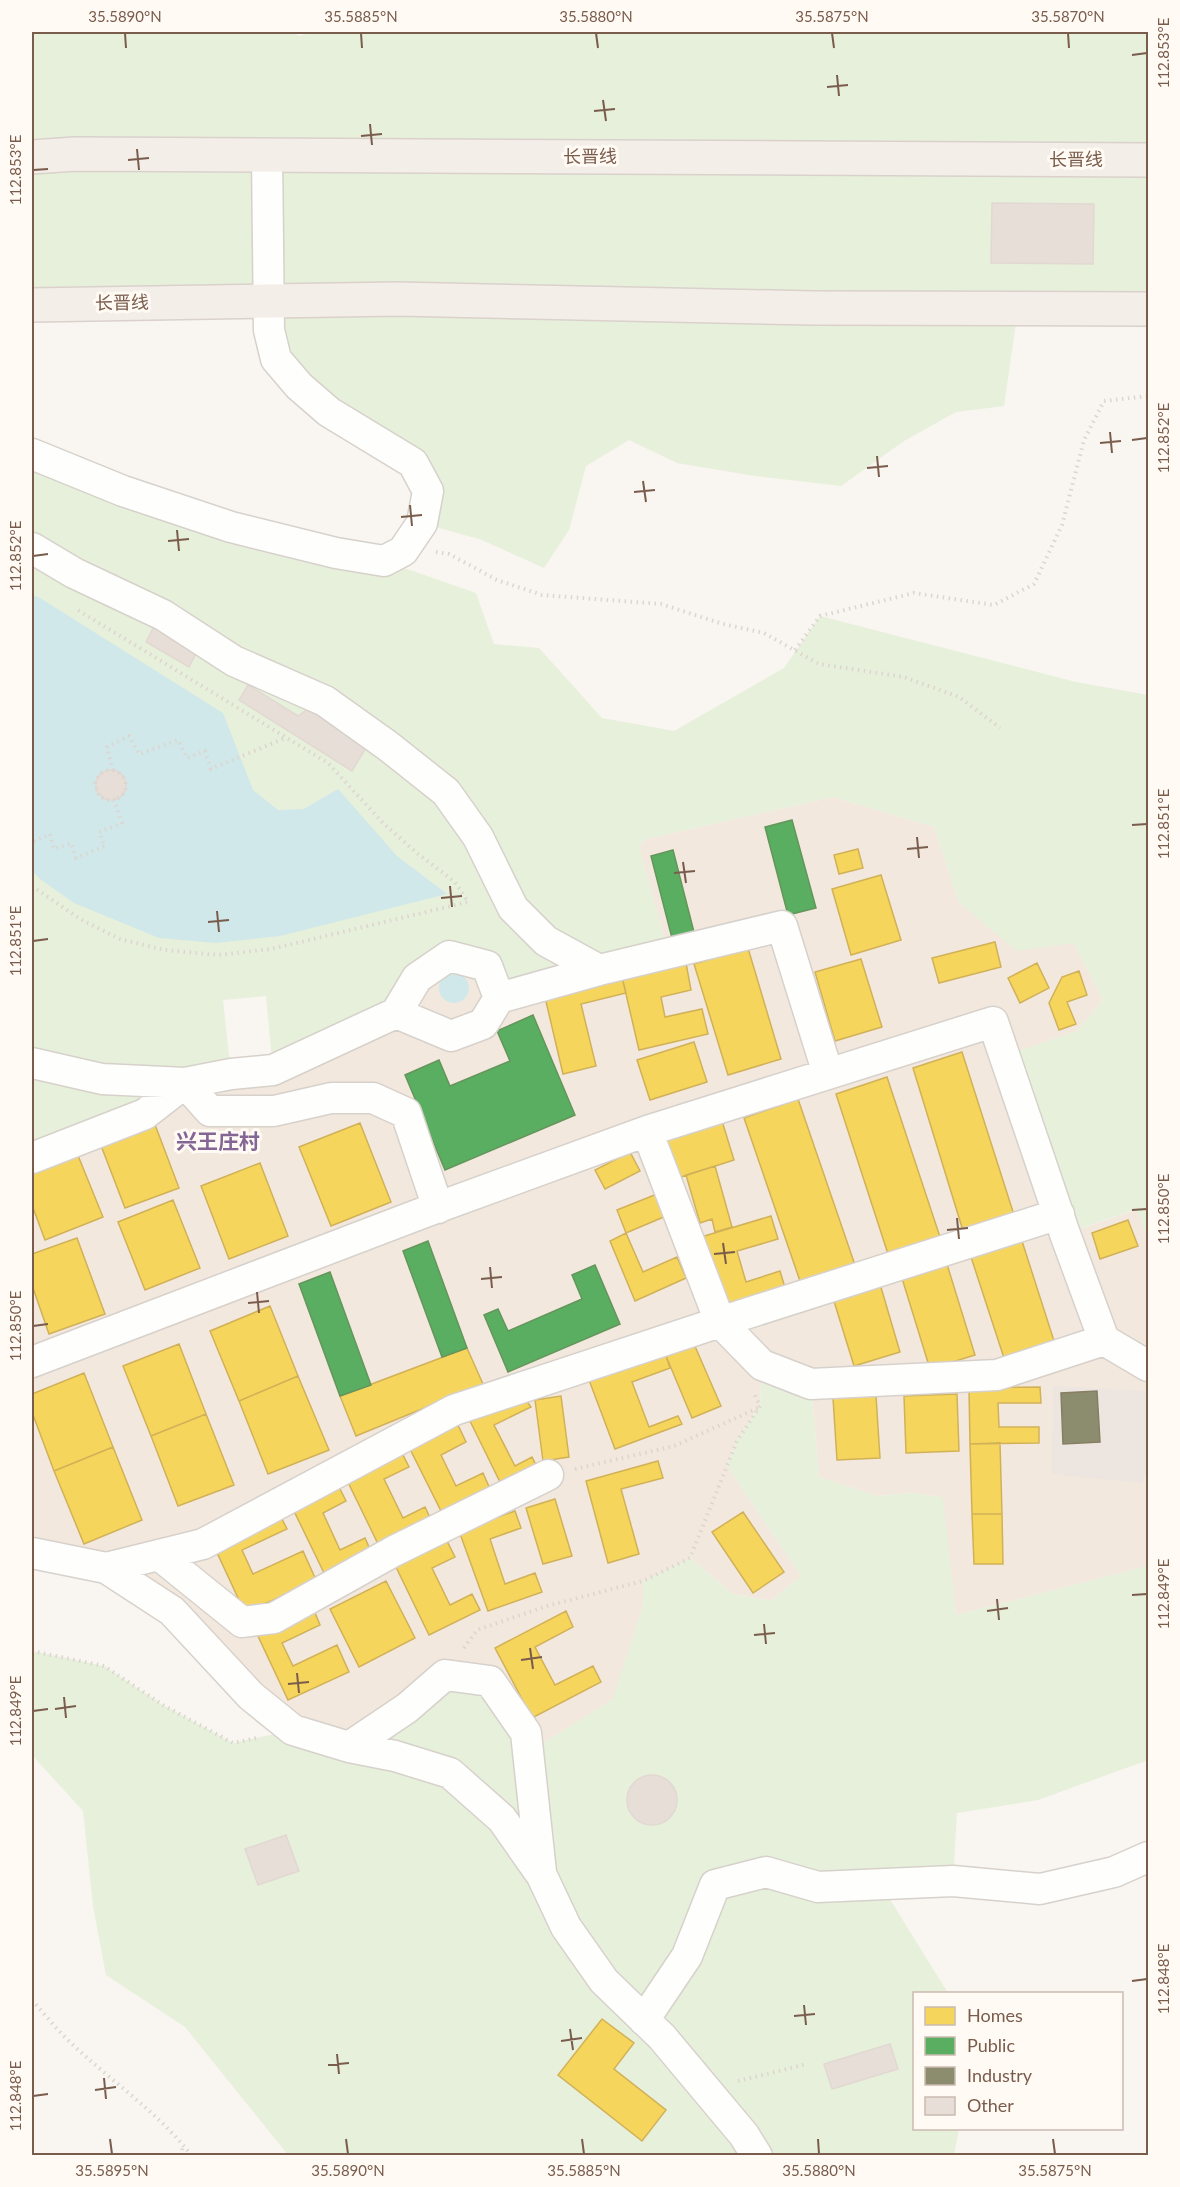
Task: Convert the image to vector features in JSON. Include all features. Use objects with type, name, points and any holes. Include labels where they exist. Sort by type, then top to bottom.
[{"type":"main road","name":"长晋线","points":[[32,157],[75,154],[1149,160]]},
{"type":"main road","name":"长晋线","points":[[32,304],[398,299],[802,308],[1149,309]]},
{"type":"street","points":[[32,454],[123,491],[252,532],[336,553],[384,561],[406,547],[422,523],[428,491],[413,463],[329,412],[299,386],[276,359],[269,330],[267,155]]},
{"type":"street","points":[[32,548],[74,573],[163,615],[234,661],[325,701],[388,746],[446,792],[478,837],[513,908],[546,941],[599,970]]},
{"type":"street","points":[[396,1013],[451,1036],[483,1024],[499,998],[599,970],[782,926],[828,1074]]},
{"type":"street","points":[[32,1063],[102,1079],[185,1083],[231,1074],[273,1070],[396,1013],[417,978],[449,956],[487,966],[499,998]]},
{"type":"street","points":[[32,1362],[647,1131],[993,1022],[1104,1340],[1149,1366]]},
{"type":"street","points":[[32,1158],[145,1114],[185,1083]]},
{"type":"street","points":[[185,1083],[210,1111],[274,1111],[331,1098],[374,1098],[406,1113],[438,1208]]},
{"type":"street","points":[[647,1131],[720,1322],[762,1365],[811,1384],[997,1376],[1104,1340]]},
{"type":"street","points":[[106,1568],[202,1544],[454,1410],[1059,1214]]},
{"type":"street","points":[[159,1555],[242,1622],[274,1618],[394,1551],[549,1475]]},
{"type":"street","points":[[32,1553],[106,1568],[172,1611],[252,1696],[293,1730],[349,1747],[396,1756],[450,1773],[502,1819],[542,1876],[566,1927],[604,1981],[662,2037],[744,2135],[757,2156]]},
{"type":"street","points":[[349,1747],[407,1708],[445,1675],[490,1681],[526,1733],[542,1876]]},
{"type":"street","points":[[644,2020],[687,1956],[715,1885],[766,1872],[818,1887],[953,1881],[1040,1888],[1114,1872],[1149,1857]]},
{"type":"path","points":[[795,650],[820,616],[914,593],[994,605],[1034,584],[1062,525],[1084,440],[1104,401],[1149,396]]},
{"type":"path","points":[[406,547],[449,554],[497,580],[542,595],[661,604],[723,624],[764,633],[819,664],[904,677],[959,697],[1000,728]]},
{"type":"path","points":[[32,886],[80,919],[120,939],[165,950],[218,955],[271,949],[468,902],[455,882],[383,823],[328,763],[71,606]]},
{"type":"path","points":[[113,770],[106,747],[129,736],[139,754],[178,740],[187,758],[205,751],[211,769],[286,738]]},
{"type":"path","points":[[108,770],[122,775],[126,784],[123,795],[114,800],[103,798],[95,788],[99,775],[108,770]]},
{"type":"path","points":[[32,835],[34,841],[50,834],[54,849],[71,843],[76,858],[105,846],[99,832],[122,823],[114,800]]},
{"type":"path","points":[[750,1385],[760,1406]]},
{"type":"path","points":[[549,1475],[674,1446],[760,1406]]},
{"type":"path","points":[[445,1675],[477,1630],[547,1606],[643,1581],[690,1557],[737,1441],[760,1406]]},
{"type":"path","points":[[32,1651],[104,1666],[163,1705],[233,1743],[293,1730]]},
{"type":"path","points":[[32,2000],[60,2032],[131,2093],[192,2156]]},
{"type":"path","points":[[705,2089],[807,2064]]},
{"type":"path","points":[[181,2156],[183,2145]]},
{"type":"shaded area","name":"兴王庄村","points":[[833,797],[934,827],[959,903],[1074,943],[1103,1000],[1077,1031],[1005,1056],[1066,1234],[1138,1209],[1148,1239],[1148,1566],[956,1615],[942,1497],[911,1493],[877,1496],[819,1477],[811,1384],[762,1366],[760,1406],[737,1441],[727,1466],[801,1576],[771,1601],[733,1594],[690,1558],[642,1608],[614,1699],[529,1752],[349,1747],[293,1730],[172,1611],[32,1553],[32,1158],[273,1070],[449,956],[668,953],[639,847],[646,839]]},
{"type":"shaded area","points":[[1053,1386],[1148,1391],[1148,1468],[1142,1483],[1052,1474]]},
{"type":"green space","points":[[32,32],[291,32],[300,36],[311,32],[1148,32],[1148,309],[1018,309],[1004,406],[956,412],[904,441],[841,486],[755,476],[677,463],[629,440],[586,466],[569,530],[544,568],[482,540],[422,523],[428,491],[299,386],[257,301],[32,305]]},
{"type":"green space","points":[[32,454],[384,561],[476,593],[494,644],[539,648],[602,718],[674,731],[784,668],[820,616],[1076,682],[1148,695],[1148,1239],[1137,1209],[1065,1234],[1004,1056],[1077,1031],[1103,1000],[1074,943],[1017,951],[959,903],[934,827],[833,797],[646,839],[639,847],[668,953],[499,998],[449,956],[396,1013],[273,1070],[266,996],[223,1000],[231,1074],[32,1158]]},
{"type":"green space","points":[[762,1365],[811,1384],[819,1477],[877,1496],[911,1493],[943,1497],[956,1615],[1148,1566],[1148,1760],[1038,1800],[957,1813],[953,1881],[881,1885],[947,1992],[913,1992],[913,2130],[959,2130],[954,2155],[288,2155],[185,2027],[106,1975],[93,1906],[83,1811],[32,1755],[32,1651],[104,1666],[163,1705],[233,1743],[293,1730],[349,1747],[445,1675],[490,1681],[529,1752],[613,1699],[642,1608],[643,1581],[690,1558],[733,1594],[771,1601],[801,1576],[727,1466],[737,1441],[760,1406]]},
{"type":"water","points":[[32,595],[223,713],[253,790],[278,810],[304,809],[338,789],[397,856],[447,894],[280,936],[216,943],[159,938],[74,903],[40,879],[32,871]]},
{"type":"water","points":[[454,973],[465,977],[469,988],[465,999],[454,1003],[443,999],[439,988],[443,977]]},
{"type":"building: Homes","points":[[858,849],[863,868],[839,874],[834,855]]},
{"type":"building: Homes","points":[[881,875],[901,940],[851,955],[832,889]]},
{"type":"building: Homes","points":[[995,942],[1001,967],[939,983],[932,958]]},
{"type":"building: Homes","points":[[748,948],[781,1059],[728,1075],[694,964]]},
{"type":"building: Homes","points":[[861,959],[882,1027],[835,1041],[815,972]]},
{"type":"building: Homes","points":[[686,963],[691,990],[661,997],[665,1017],[702,1009],[708,1034],[639,1050],[622,977]]},
{"type":"building: Homes","points":[[1037,963],[1049,988],[1020,1003],[1008,978]]},
{"type":"building: Homes","points":[[1079,971],[1087,995],[1067,1002],[1076,1024],[1059,1030],[1049,1003],[1062,977]]},
{"type":"building: Homes","points":[[622,977],[626,993],[581,1004],[596,1066],[563,1074],[544,993]]},
{"type":"building: Homes","points":[[694,1042],[707,1082],[650,1100],[637,1060]]},
{"type":"building: Homes","points":[[962,1052],[1015,1218],[964,1234],[913,1068]]},
{"type":"building: Homes","points":[[887,1077],[941,1240],[889,1257],[836,1094]]},
{"type":"building: Homes","points":[[798,1099],[855,1265],[801,1284],[744,1118]]},
{"type":"building: Homes","points":[[722,1121],[734,1160],[675,1179],[663,1139]]},
{"type":"building: Homes","points":[[154,1122],[179,1188],[125,1208],[100,1143]]},
{"type":"building: Homes","points":[[360,1123],[391,1202],[331,1226],[299,1147]]},
{"type":"building: Homes","points":[[630,1152],[640,1171],[605,1189],[595,1170]]},
{"type":"building: Homes","points":[[77,1153],[103,1217],[45,1240],[32,1205],[32,1171]]},
{"type":"building: Homes","points":[[260,1163],[288,1236],[229,1259],[201,1186]]},
{"type":"building: Homes","points":[[715,1166],[732,1227],[715,1232],[712,1219],[700,1223],[686,1175]]},
{"type":"building: Homes","points":[[657,1194],[666,1216],[626,1233],[617,1210]]},
{"type":"building: Homes","points":[[173,1200],[200,1268],[145,1290],[118,1222]]},
{"type":"building: Homes","points":[[771,1216],[778,1239],[737,1251],[746,1282],[780,1271],[786,1291],[723,1310],[701,1237]]},
{"type":"building: Homes","points":[[1128,1220],[1138,1246],[1100,1259],[1092,1233]]},
{"type":"building: Homes","points":[[626,1233],[643,1272],[677,1257],[686,1278],[635,1301],[610,1241]]},
{"type":"building: Homes","points":[[77,1238],[105,1314],[49,1334],[32,1285],[32,1254]]},
{"type":"building: Homes","points":[[1021,1238],[1055,1344],[1005,1361],[970,1254]]},
{"type":"building: Homes","points":[[946,1261],[975,1355],[930,1369],[901,1275]]},
{"type":"building: Homes","points":[[880,1284],[900,1352],[854,1366],[833,1298]]},
{"type":"building: Homes","points":[[270,1306],[298,1376],[239,1401],[210,1331]]},
{"type":"building: Homes","points":[[179,1344],[206,1414],[151,1436],[123,1366]]},
{"type":"building: Homes","points":[[662,1344],[670,1368],[632,1382],[649,1427],[678,1416],[682,1424],[615,1449],[586,1372]]},
{"type":"building: Homes","points":[[694,1344],[721,1406],[692,1418],[666,1356]]},
{"type":"building: Homes","points":[[467,1348],[483,1384],[356,1436],[340,1396]]},
{"type":"building: Homes","points":[[84,1373],[113,1447],[54,1471],[32,1412],[32,1394]]},
{"type":"building: Homes","points":[[298,1376],[329,1450],[268,1474],[239,1401]]},
{"type":"building: Homes","points":[[1040,1387],[1041,1403],[998,1403],[999,1427],[1039,1427],[1039,1443],[970,1444],[969,1388]]},
{"type":"building: Homes","points":[[957,1394],[959,1451],[906,1453],[904,1396]]},
{"type":"building: Homes","points":[[522,1395],[531,1407],[494,1425],[515,1466],[532,1457],[537,1467],[501,1484],[467,1415]]},
{"type":"building: Homes","points":[[561,1396],[569,1457],[543,1461],[535,1400]]},
{"type":"building: Homes","points":[[876,1396],[880,1458],[837,1460],[833,1398]]},
{"type":"building: Homes","points":[[206,1414],[234,1485],[178,1506],[151,1436]]},
{"type":"building: Homes","points":[[458,1425],[466,1442],[441,1455],[456,1486],[483,1473],[490,1489],[442,1513],[410,1449]]},
{"type":"building: Homes","points":[[1000,1443],[1002,1514],[972,1514],[970,1444]]},
{"type":"building: Homes","points":[[113,1447],[142,1520],[84,1544],[54,1471]]},
{"type":"building: Homes","points":[[400,1449],[409,1467],[384,1479],[403,1518],[425,1507],[431,1520],[379,1546],[345,1476]]},
{"type":"building: Homes","points":[[658,1461],[663,1478],[621,1489],[639,1554],[608,1563],[586,1481]]},
{"type":"building: Homes","points":[[338,1485],[346,1501],[323,1513],[340,1550],[365,1538],[372,1554],[326,1577],[292,1507]]},
{"type":"building: Homes","points":[[555,1499],[572,1556],[543,1564],[526,1508]]},
{"type":"building: Homes","points":[[515,1511],[521,1528],[490,1539],[505,1584],[535,1573],[542,1592],[488,1611],[459,1531]]},
{"type":"building: Homes","points":[[743,1512],[784,1572],[753,1593],[712,1532]]},
{"type":"building: Homes","points":[[279,1513],[287,1529],[242,1550],[253,1574],[303,1551],[316,1580],[245,1613],[213,1544]]},
{"type":"building: Homes","points":[[972,1514],[1002,1514],[1003,1564],[974,1564]]},
{"type":"building: Homes","points":[[447,1541],[455,1557],[432,1568],[450,1605],[472,1594],[480,1610],[429,1635],[396,1567]]},
{"type":"building: Homes","points":[[386,1581],[415,1638],[359,1667],[330,1609]]},
{"type":"building: Homes","points":[[313,1608],[320,1625],[282,1643],[293,1666],[337,1645],[349,1672],[288,1700],[257,1634]]},
{"type":"building: Homes","points":[[566,1611],[573,1627],[535,1647],[555,1685],[593,1666],[601,1682],[532,1718],[495,1648]]},
{"type":"building: Homes","points":[[602,2019],[634,2043],[614,2069],[666,2110],[642,2141],[558,2075]]},
{"type":"building: Public","points":[[792,820],[816,908],[788,915],[765,827]]},
{"type":"building: Public","points":[[673,850],[695,936],[673,942],[651,856]]},
{"type":"building: Public","points":[[533,1015],[575,1115],[445,1170],[405,1075],[439,1060],[450,1086],[510,1061],[497,1031]]},
{"type":"building: Public","points":[[428,1241],[467,1348],[442,1357],[403,1251]]},
{"type":"building: Public","points":[[595,1265],[620,1324],[508,1372],[484,1315],[498,1309],[508,1331],[582,1299],[572,1275]]},
{"type":"building: Public","points":[[330,1272],[371,1385],[340,1396],[299,1284]]},
{"type":"building: Industry","points":[[1097,1391],[1100,1442],[1063,1444],[1061,1393]]},
{"type":"building: Other","points":[[992,203],[1094,204],[1093,264],[991,263]]},
{"type":"building: Other","points":[[154,626],[198,650],[189,667],[146,642]]},
{"type":"building: Other","points":[[248,685],[298,716],[308,709],[367,746],[352,771],[239,700]]},
{"type":"building: Other","points":[[111,770],[122,774],[126,785],[122,796],[111,800],[100,796],[96,785],[100,774]]},
{"type":"building: Other","points":[[647,1775],[657,1775],[670,1782],[677,1795],[677,1805],[670,1818],[657,1825],[647,1825],[638,1821],[631,1814],[627,1805],[627,1795],[631,1786],[638,1779]]},
{"type":"building: Other","points":[[286,1835],[299,1871],[258,1885],[245,1849]]},
{"type":"building: Other","points":[[890,2044],[898,2069],[832,2089],[824,2064]]},
{"type":"district","name":"兴王庄村","points":[[218,1142]]}]
